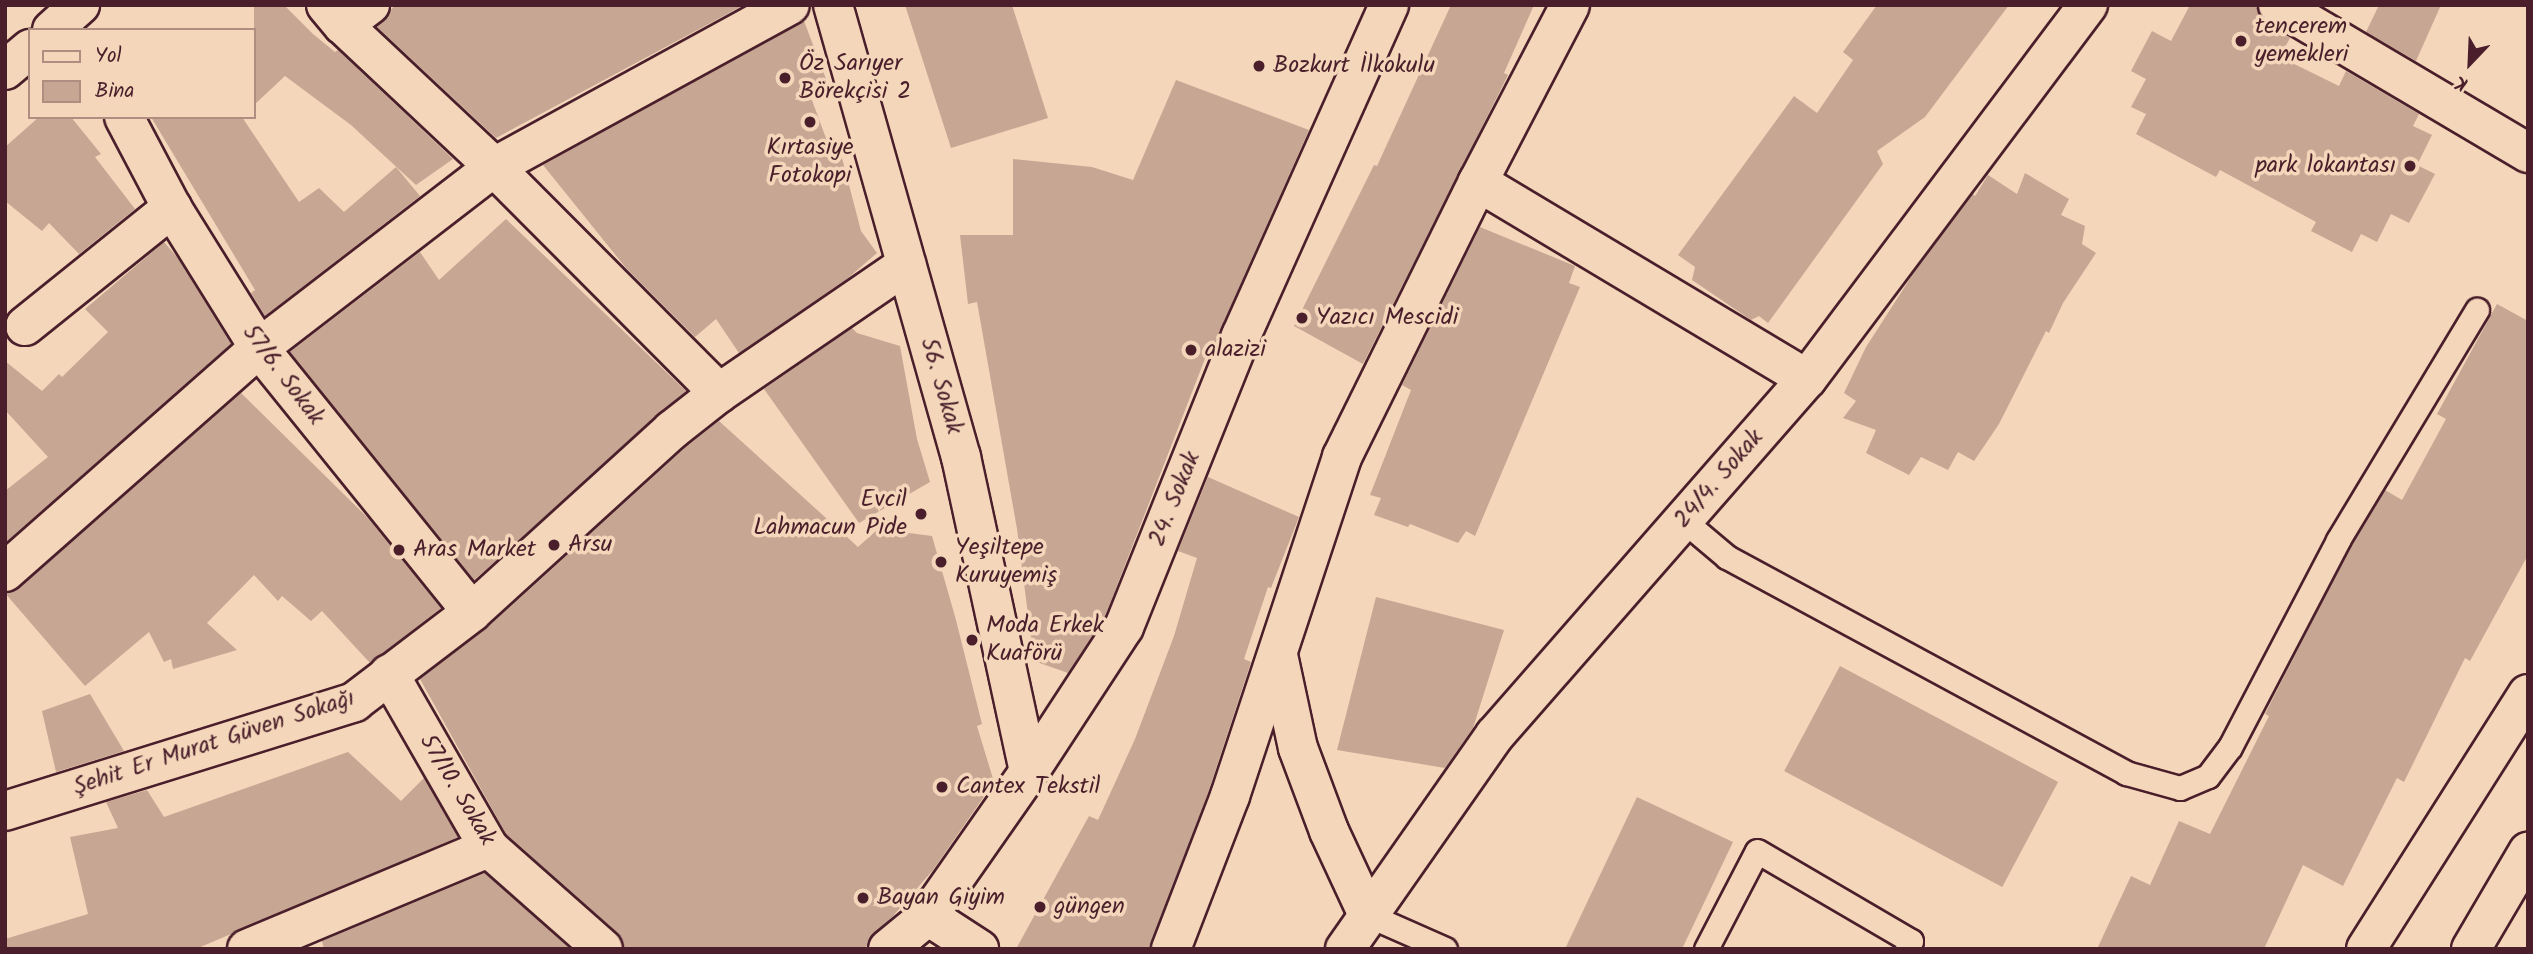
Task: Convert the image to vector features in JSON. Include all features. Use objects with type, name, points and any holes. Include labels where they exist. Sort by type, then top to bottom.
[{"type":"street","points":[[54,28],[81,5],[88,28]]},
{"type":"street","points":[[5,572],[258,348],[494,167],[790,5]]},
{"type":"street","name":"56. Sokak","points":[[833,5],[961,457],[1028,772]]},
{"type":"street","name":"24. Sokak","points":[[888,949],[928,916],[1124,627],[1241,336],[1390,5]]},
{"type":"street","points":[[1171,949],[1230,796],[1342,457],[1478,182],[1570,5]]},
{"type":"street","name":"24/4. Sokak","points":[[1345,949],[1495,735],[1807,379],[2088,5]]},
{"type":"street","points":[[2278,5],[2528,153]]},
{"type":"street","points":[[346,12],[494,167],[719,393]]},
{"type":"street","points":[[5,70],[28,51]]},
{"type":"street","name":"57/6. Sokak","points":[[125,119],[172,208],[258,348],[472,612]]},
{"type":"street","points":[[1478,182],[1807,379]]},
{"type":"street","points":[[25,326],[172,208]]},
{"type":"street","name":"Şehit Er Murat Güven Sokağı","points":[[5,811],[354,702],[472,612],[672,430],[719,393],[906,265]]},
{"type":"street","points":[[1278,653],[1298,748],[1329,831],[1368,915]]},
{"type":"street","name":"57/10. Sokak","points":[[389,674],[489,848],[603,949]]},
{"type":"street","points":[[2366,949],[2528,694]]},
{"type":"street","points":[[247,949],[294,942],[489,848]]},
{"type":"street","points":[[2471,949],[2528,852]]},
{"type":"street","points":[[928,916],[979,949]]},
{"type":"lane","points":[[1683,520],[1727,557],[2126,773],[2180,788],[2208,776],[2230,747],[2338,540],[2477,310]]},
{"type":"lane","points":[[1706,949],[1757,850],[1910,941],[1907,949]]},
{"type":"lane","points":[[1368,915],[1444,949]]},
{"type":"building","points":[[254,5],[284,5],[313,34],[335,52],[338,50],[453,159],[416,185],[351,125],[285,76],[256,103]]},
{"type":"building","points":[[395,5],[744,5],[496,138],[377,27]]},
{"type":"building","points":[[905,5],[1012,5],[1048,118],[951,148]]},
{"type":"building","points":[[1451,5],[1534,5],[1504,73],[1508,75],[1363,364],[1294,326],[1374,165],[1377,166]]},
{"type":"building","points":[[1877,5],[2009,5],[1925,117],[1877,151],[1883,164],[1768,323],[1759,316],[1751,320],[1692,280],[1695,267],[1678,255],[1794,96],[1817,113],[1853,60],[1843,52]]},
{"type":"building","points":[[2190,5],[2256,5],[2259,15],[2266,23],[2290,38],[2280,57],[2339,86],[2346,71],[2419,114],[2413,126],[2432,135],[2417,165],[2435,174],[2409,223],[2391,214],[2377,242],[2361,234],[2352,252],[2311,231],[2316,222],[2220,170],[2216,177],[2136,134],[2146,114],[2131,107],[2146,79],[2131,71],[2152,31],[2171,41]]},
{"type":"building","points":[[2379,5],[2441,5],[2416,61],[2366,32]]},
{"type":"building","points":[[804,21],[828,84],[809,92],[834,160],[842,158],[861,231],[877,253],[848,278],[739,353],[716,319],[695,337],[626,268],[543,165]]},
{"type":"building","points":[[1176,80],[1309,130],[1211,351],[1208,351],[1106,614],[1068,673],[1034,661],[1017,529],[977,302],[968,304],[960,235],[1013,235],[1013,159],[1092,167],[1133,180]]},
{"type":"building","points":[[37,119],[73,119],[101,154],[95,157],[135,209],[79,254],[49,223],[42,231],[5,201],[5,147]]},
{"type":"building","points":[[152,119],[243,119],[299,202],[319,188],[344,212],[396,167],[420,196],[265,316],[251,293],[255,290]]},
{"type":"building","points":[[2025,173],[2069,199],[2061,215],[2085,226],[2082,244],[2096,253],[2063,303],[2049,333],[2046,331],[1999,424],[1974,461],[1958,452],[1948,470],[1921,457],[1909,475],[1866,453],[1876,430],[1843,418],[1856,401],[1844,393],[1866,347],[1913,274],[1973,194],[1975,196],[1988,175],[2017,194]]},
{"type":"building","points":[[506,219],[686,391],[474,580],[290,352],[420,252],[439,280]]},
{"type":"building","points":[[1480,227],[1575,266],[1569,283],[1580,287],[1475,536],[1466,531],[1458,543],[1410,524],[1408,527],[1374,515],[1381,498],[1370,495],[1411,390],[1402,385]]},
{"type":"building","points":[[164,242],[177,257],[231,344],[5,543],[5,491],[48,457],[5,410],[5,361],[42,391],[59,374],[62,377],[108,332],[85,309]]},
{"type":"building","points":[[2497,304],[2528,321],[2528,555],[2470,661],[2465,658],[2404,782],[2397,778],[2343,886],[2303,865],[2264,949],[2097,949],[2131,876],[2150,885],[2179,821],[2210,834],[2269,716],[2265,714],[2350,547],[2385,490],[2402,500],[2446,419],[2437,414]]},
{"type":"building","points":[[852,328],[857,333],[900,346],[917,439],[930,482],[859,523],[764,389]]},
{"type":"building","points":[[241,393],[368,518],[441,608],[370,663],[322,611],[311,621],[282,596],[278,601],[254,575],[207,623],[237,650],[173,669],[171,659],[164,662],[149,632],[85,686],[5,593],[19,588]]},
{"type":"building","points":[[719,421],[858,547],[878,529],[932,536],[956,620],[982,724],[977,726],[994,782],[933,870],[892,917],[874,933],[865,949],[624,949],[618,933],[506,834],[420,679],[487,628],[686,447]]},
{"type":"building","points":[[1208,477],[1299,517],[1271,588],[1268,587],[1244,659],[1251,662],[1208,793],[1150,949],[1016,949],[1089,816],[1098,820],[1135,739],[1174,636],[1197,558],[1178,551]]},
{"type":"building","points":[[1376,597],[1504,630],[1473,728],[1445,768],[1337,750]]},
{"type":"building","points":[[1840,666],[2058,782],[2002,887],[1784,771]]},
{"type":"building","points":[[90,694],[124,751],[56,772],[42,711]]},
{"type":"building","points":[[348,752],[401,801],[424,778],[458,837],[196,949],[5,949],[5,939],[88,914],[70,837],[118,828],[106,802],[147,790],[164,817]]},
{"type":"building","points":[[1637,797],[1733,842],[1682,949],[1565,949]]},
{"type":"building","points":[[485,873],[570,949],[324,949],[322,941]]},
{"type":"place","name":"tencerem yemekleri","points":[[2241,41]]},
{"type":"place","name":"Bozkurt İlkokulu","points":[[1259,66]]},
{"type":"place","name":"Öz Sarıyer Börekçisi 2","points":[[785,78]]},
{"type":"place","name":"Kırtasiye Fotokopi","points":[[810,122]]},
{"type":"place","name":"park lokantası","points":[[2410,166]]},
{"type":"place","name":"Yazıcı Mescidi","points":[[1302,318]]},
{"type":"place","name":"alazizi","points":[[1191,350]]},
{"type":"place","name":"Evcil Lahmacun Pide","points":[[921,514]]},
{"type":"place","name":"Arsu","points":[[554,545]]},
{"type":"place","name":"Aras Market","points":[[399,550]]},
{"type":"place","name":"Yeşiltepe Kuruyemiş","points":[[941,562]]},
{"type":"place","name":"Moda Erkek Kuaförü","points":[[972,640]]},
{"type":"place","name":"Cantex Tekstil","points":[[942,787]]},
{"type":"place","name":"Bayan Giyim","points":[[863,898]]},
{"type":"place","name":"güngen","points":[[1040,907]]}]
